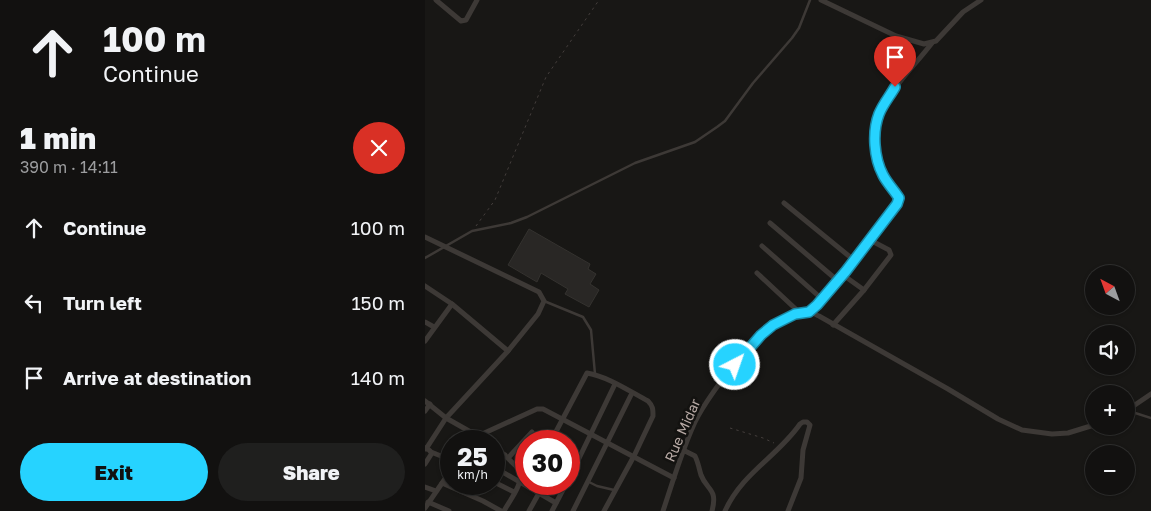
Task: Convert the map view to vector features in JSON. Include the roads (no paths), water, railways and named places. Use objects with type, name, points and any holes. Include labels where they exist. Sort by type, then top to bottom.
[{"type":"street","points":[[436,0],[461,21],[466,20],[477,0]]},
{"type":"street","points":[[821,0],[896,36],[919,44],[932,43]]},
{"type":"street","points":[[809,312],[843,275],[899,201],[897,195],[884,178],[877,162],[875,135],[877,120],[884,104],[895,87],[932,43],[963,12],[981,0]]},
{"type":"street","points":[[784,203],[855,260]]},
{"type":"street","points":[[771,223],[838,281]]},
{"type":"street","points":[[425,237],[539,292],[544,301],[538,314],[508,351],[446,418],[428,450],[425,464]]},
{"type":"street","points":[[833,325],[864,290],[891,254],[889,250],[870,240]]},
{"type":"street","points":[[762,246],[822,299]]},
{"type":"street","points":[[757,273],[800,312]]},
{"type":"street","points":[[843,275],[864,290]]},
{"type":"street","points":[[425,286],[452,304],[508,351]]},
{"type":"street","points":[[425,341],[452,304]]},
{"type":"street","name":"Rue Midar","points":[[663,511],[683,450],[706,402],[761,335],[781,320],[800,312],[809,312],[858,338],[998,419],[1022,430],[1052,434],[1068,433],[1085,428]]},
{"type":"street","points":[[425,322],[434,328]]},
{"type":"street","points":[[557,430],[587,374],[595,375],[648,401],[653,409],[653,416],[605,511]]},
{"type":"street","points":[[580,457],[615,384]]},
{"type":"street","points":[[573,511],[631,393]]},
{"type":"street","points":[[1135,405],[1151,394]]},
{"type":"street","points":[[425,411],[428,403],[446,418],[469,430]]},
{"type":"street","points":[[489,430],[537,409],[543,409],[674,478]]},
{"type":"street","points":[[725,511],[735,494],[755,469],[781,448],[800,424],[805,421],[809,423],[803,450],[801,478],[788,511]]},
{"type":"street","points":[[515,448],[506,457],[515,465]]},
{"type":"street","points":[[428,450],[440,456]]},
{"type":"street","points":[[683,450],[696,457],[701,476],[711,488],[713,500],[711,511]]},
{"type":"street","points":[[425,510],[428,502],[440,486]]},
{"type":"street","points":[[425,487],[436,491]]},
{"type":"street","points":[[469,495],[503,511],[514,492],[505,488]]},
{"type":"street","points":[[529,511],[538,495]]},
{"type":"street","points":[[542,495],[556,503]]},
{"type":"street","points":[[552,511],[560,495]]},
{"type":"street","points":[[428,502],[449,511]]},
{"type":"lane","points":[[425,258],[472,231],[511,223],[527,217],[635,163],[682,148],[708,134],[725,121],[753,83],[793,38],[810,0]]},
{"type":"lane","points":[[544,301],[583,317],[591,330],[595,375]]},
{"type":"lane","points":[[1135,413],[1151,418]]},
{"type":"lane","points":[[588,481],[597,486],[614,490]]}]
